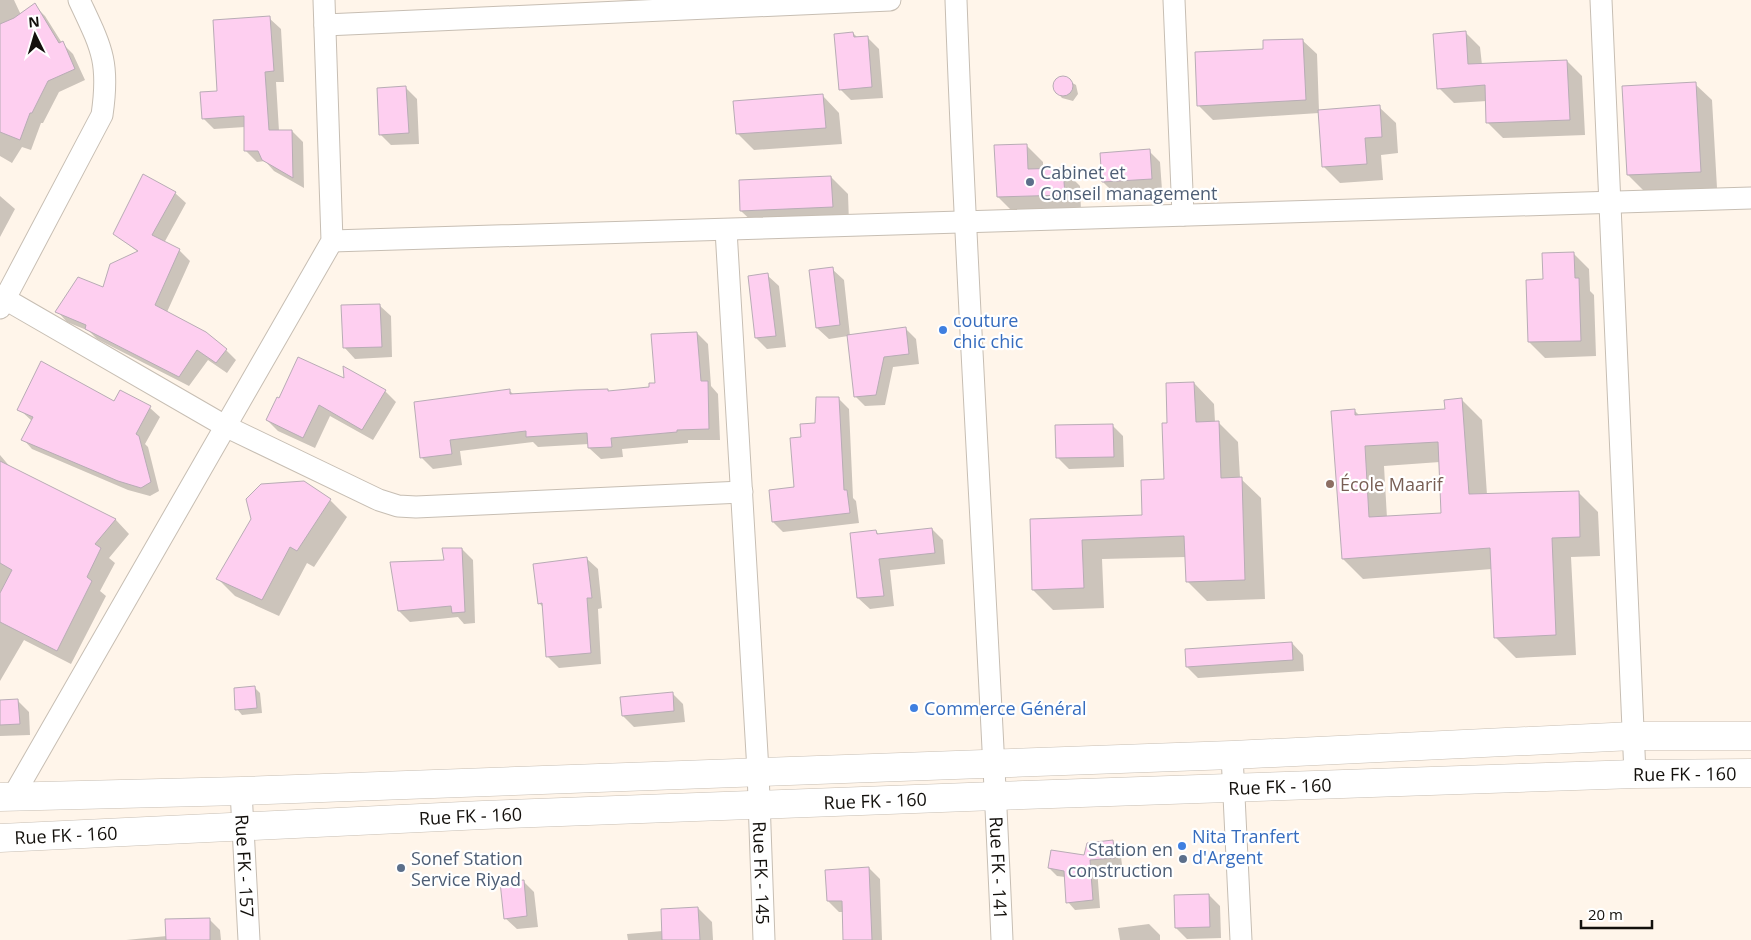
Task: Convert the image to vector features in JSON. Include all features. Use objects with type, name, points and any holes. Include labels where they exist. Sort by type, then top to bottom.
[{"type":"main road","name":"Rue FK - 160","points":[[6,798],[1232,755],[1633,736],[1751,736]]},
{"type":"main road","name":"Rue FK - 160","points":[[0,838],[483,815],[1635,774],[1751,773]]},
{"type":"street","points":[[78,0],[101,47],[107,82],[102,115],[2,301],[224,426],[379,500],[398,506],[416,507],[742,492]]},
{"type":"street","points":[[6,798],[332,241],[324,0]]},
{"type":"street","points":[[325,26],[890,0]]},
{"type":"street","name":"Rue FK - 141","points":[[956,0],[964,221],[994,748],[992,762],[1002,940]]},
{"type":"street","points":[[1174,0],[1183,215]]},
{"type":"street","points":[[1601,0],[1635,774]]},
{"type":"street","points":[[332,241],[1751,198]]},
{"type":"street","name":"Rue FK - 145","points":[[726,230],[758,771],[764,940]]},
{"type":"street","points":[[1232,755],[1241,940]]},
{"type":"street","name":"Rue FK - 157","points":[[241,791],[249,940]]},
{"type":"building","points":[[35,3],[59,43],[63,41],[75,69],[48,81],[32,113],[30,113],[20,140],[0,132],[0,24],[14,18]]},
{"type":"building","points":[[270,16],[274,71],[265,72],[269,130],[292,130],[293,178],[262,160],[258,151],[244,151],[244,116],[202,119],[200,92],[217,91],[213,20]]},
{"type":"building","points":[[1466,31],[1468,64],[1567,60],[1570,120],[1486,123],[1485,85],[1437,89],[1433,34]]},
{"type":"building","points":[[853,32],[854,37],[868,36],[872,87],[839,90],[834,34]]},
{"type":"building","points":[[1303,39],[1306,100],[1197,106],[1195,52],[1263,49],[1263,40]]},
{"type":"building","points":[[1063,76],[1070,79],[1073,86],[1070,93],[1063,96],[1056,93],[1053,86],[1056,79]]},
{"type":"building","points":[[1696,82],[1701,172],[1627,175],[1622,86]]},
{"type":"building","points":[[406,86],[409,133],[379,135],[377,88]]},
{"type":"building","points":[[823,94],[826,128],[736,134],[733,101]]},
{"type":"building","points":[[1380,105],[1382,137],[1365,138],[1367,164],[1322,167],[1318,110]]},
{"type":"building","name":"Cabinet et Conseil management","points":[[1027,144],[1028,169],[1063,168],[1065,195],[997,197],[994,145]]},
{"type":"building","points":[[1150,149],[1152,179],[1102,182],[1100,153]]},
{"type":"building","points":[[143,174],[176,192],[152,235],[180,249],[155,305],[206,332],[227,349],[216,363],[197,350],[179,377],[85,329],[86,325],[55,312],[78,277],[103,287],[110,264],[138,251],[113,234]]},
{"type":"building","points":[[831,176],[833,207],[740,211],[739,180]]},
{"type":"building","points":[[1574,252],[1575,278],[1579,278],[1581,341],[1528,342],[1526,280],[1543,279],[1542,253]]},
{"type":"building","points":[[833,267],[840,325],[816,328],[809,270]]},
{"type":"building","points":[[768,273],[776,336],[755,338],[748,276]]},
{"type":"building","points":[[380,304],[382,347],[343,348],[341,305]]},
{"type":"building","points":[[906,327],[909,354],[884,357],[876,395],[854,397],[847,335]]},
{"type":"building","points":[[697,332],[701,381],[708,381],[709,429],[677,430],[677,432],[611,438],[612,447],[588,448],[587,433],[526,437],[526,431],[450,440],[452,454],[420,458],[414,402],[510,389],[510,394],[608,389],[608,391],[649,387],[649,383],[655,383],[651,334]]},
{"type":"building","points":[[298,357],[344,378],[343,366],[386,390],[362,430],[319,405],[303,438],[266,420],[277,397],[279,398]]},
{"type":"building","points":[[41,361],[114,401],[120,390],[151,406],[136,434],[139,436],[151,482],[141,488],[118,481],[21,440],[33,417],[17,410]]},
{"type":"building","points":[[1194,382],[1196,422],[1219,421],[1221,478],[1242,477],[1245,580],[1186,582],[1184,536],[1082,540],[1084,588],[1032,590],[1030,519],[1142,515],[1141,480],[1164,479],[1162,423],[1167,423],[1166,383]]},
{"type":"building","points":[[816,397],[839,397],[844,490],[847,490],[850,513],[772,522],[769,490],[794,487],[790,438],[801,437],[800,424],[815,423]]},
{"type":"building","points":[[1462,398],[1469,494],[1579,491],[1580,537],[1552,538],[1556,635],[1494,638],[1490,548],[1342,559],[1331,411],[1355,409],[1355,415],[1445,409],[1444,400]],"holes":[[[1438,442],[1441,513],[1369,517],[1365,446]]]},
{"type":"building","points":[[1113,424],[1114,457],[1056,458],[1055,425]]},
{"type":"building","points":[[0,461],[116,519],[95,544],[101,548],[87,577],[92,581],[57,651],[0,622],[0,593],[12,570],[0,563]]},
{"type":"building","points":[[304,481],[331,499],[297,551],[290,547],[262,600],[216,579],[251,519],[246,499],[261,484]]},
{"type":"building","points":[[932,528],[935,553],[879,559],[884,596],[857,598],[850,533],[876,530],[877,534]]},
{"type":"building","points":[[442,548],[462,548],[465,612],[452,613],[451,606],[398,611],[390,562],[444,560]]},
{"type":"building","points":[[587,557],[592,598],[587,598],[591,653],[546,657],[542,603],[538,604],[533,564]]},
{"type":"building","points":[[1292,642],[1293,660],[1186,667],[1185,649]]},
{"type":"building","points":[[255,686],[257,708],[235,710],[234,688]]},
{"type":"building","points":[[673,692],[674,711],[622,716],[620,697]]},
{"type":"building","points":[[18,699],[20,724],[0,725],[0,700]]},
{"type":"building","points":[[1113,840],[1115,858],[1090,860],[1093,900],[1066,903],[1064,871],[1048,868],[1051,850],[1084,855],[1087,843]]},
{"type":"building","points":[[869,867],[872,940],[843,940],[842,901],[827,901],[825,870]]},
{"type":"building","points":[[524,880],[527,916],[504,919],[500,882]]},
{"type":"building","points":[[1209,894],[1210,927],[1175,928],[1174,895]]},
{"type":"building","points":[[698,907],[700,940],[662,940],[661,909]]},
{"type":"building","points":[[210,918],[210,940],[166,940],[165,919]]},
{"type":"place","name":"Cabinet et Conseil management","points":[[1030,182]]},
{"type":"place","name":"couture chic chic","points":[[943,330]]},
{"type":"place","name":"École Maarif","points":[[1330,484]]},
{"type":"place","name":"Commerce Général","points":[[914,708]]},
{"type":"place","name":"Nita Tranfert d'Argent","points":[[1182,846]]},
{"type":"place","name":"Station en construction","points":[[1183,859]]},
{"type":"place","name":"Sonef Station Service Riyad","points":[[401,868]]}]
